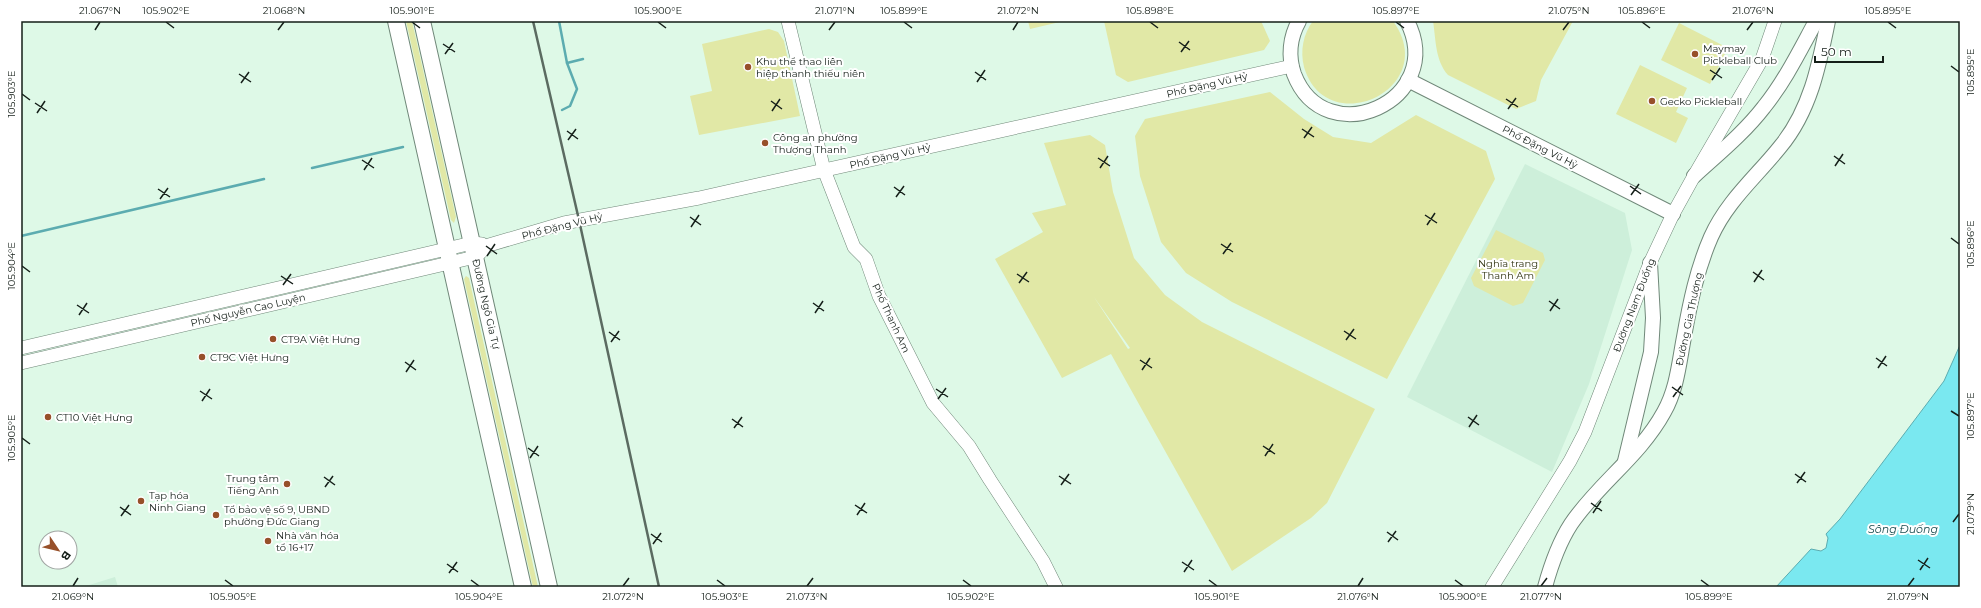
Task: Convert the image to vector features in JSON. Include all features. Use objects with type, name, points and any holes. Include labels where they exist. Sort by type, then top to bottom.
[{"type":"main road","points":[[396,21],[523,587]]},
{"type":"main road","name":"Đường Ngô Gia Tự","points":[[422,21],[549,587]]},
{"type":"main road","points":[[1299,21],[1291,44],[1292,66],[1297,81],[1308,96],[1324,108],[1344,114],[1366,113],[1385,105],[1401,91],[1408,80],[1414,63],[1415,52],[1412,32],[1407,21]]},
{"type":"main road","points":[[1694,176],[1741,132],[1765,107],[1779,87],[1816,21]]},
{"type":"main road","name":"Đường Gia Thượng","points":[[1545,587],[1558,547],[1572,522],[1592,498],[1624,465],[1655,426],[1670,400],[1676,380],[1697,273],[1711,237],[1733,199],[1781,146],[1799,118],[1818,69],[1828,21]]},
{"type":"main road","name":"Phố Đặng Vũ Hỷ","points":[[1408,80],[1673,214]]},
{"type":"main road","points":[[1624,465],[1651,352],[1653,318],[1650,263]]},
{"type":"street","name":"Phố Thanh Am","points":[[788,21],[824,170],[854,247],[866,259],[879,296],[933,403],[969,446],[1043,561],[1056,587]]},
{"type":"street","name":"Đường Nam Đuống","points":[[1492,587],[1570,461],[1585,432],[1650,263],[1673,214],[1762,59],[1775,21]]},
{"type":"street","name":"Phố Đặng Vũ Hỷ","points":[[474,250],[564,223],[699,198],[1292,66]]},
{"type":"street","name":"Phố Nguyễn Cao Luyện","points":[[21,348],[474,250]]},
{"type":"street","name":"Phố Nguyễn Cao Luyện","points":[[21,363],[448,256]]},
{"type":"shaded area","points":[[1525,164],[1625,213],[1632,250],[1589,384],[1552,472],[1407,397]]},
{"type":"shaded area","points":[[115,577],[118,587],[83,587]]},
{"type":"green space","points":[[406,21],[412,21],[456,217],[454,223],[451,220]]},
{"type":"green space","points":[[1028,21],[1064,21],[1030,29]]},
{"type":"green space","points":[[1104,21],[1261,21],[1270,41],[1264,50],[1128,82],[1116,75]]},
{"type":"green space","points":[[1313,21],[1393,21],[1404,46],[1403,67],[1392,85],[1375,98],[1355,103],[1334,101],[1316,89],[1304,67],[1302,55],[1303,43],[1307,31]]},
{"type":"green space","points":[[1433,21],[1573,21],[1541,80],[1536,101],[1516,109],[1448,75],[1438,56]]},
{"type":"green space","name":"Maymay Pickleball Club","points":[[1679,23],[1728,48],[1710,84],[1661,60]]},
{"type":"green space","name":"Khu thể thao liên hiệp thanh thiếu niên","points":[[769,29],[778,32],[784,41],[800,116],[699,135],[690,96],[712,91],[702,44]]},
{"type":"green space","name":"Gecko Pickleball","points":[[1640,65],[1687,88],[1676,112],[1688,118],[1676,143],[1616,114]]},
{"type":"green space","points":[[1270,92],[1304,119],[1333,137],[1371,143],[1416,115],[1486,151],[1495,179],[1387,379],[1232,302],[1186,273],[1161,242],[1140,176],[1135,136],[1145,119]]},
{"type":"green space","points":[[1090,135],[1105,145],[1113,192],[1134,258],[1165,295],[1202,322],[1375,409],[1327,503],[1311,518],[1232,571],[1111,354],[1062,378],[995,259],[1043,232],[1032,213],[1066,205],[1044,143]],"holes":[[[1094,297],[1130,348],[1128,349]]]},
{"type":"green space","name":"Nghĩa trang Thanh Am","points":[[1496,230],[1543,253],[1545,260],[1523,303],[1513,306],[1474,286],[1471,278]]},
{"type":"green space","points":[[466,276],[469,278],[538,587],[533,587],[464,279]]},
{"type":"water","name":"Sông Đuống","points":[[1960,345],[1960,587],[1776,587],[1811,549],[1821,551],[1826,548],[1828,538],[1826,534],[1840,519],[1944,381]]},
{"type":"waterway","points":[[559,21],[567,63],[577,89],[570,106],[562,110]]},
{"type":"waterway","points":[[567,63],[583,59]]},
{"type":"waterway","points":[[312,168],[403,147]]},
{"type":"waterway","points":[[21,236],[264,179]]},
{"type":"railway","points":[[533,21],[579,220],[659,587]]},
{"type":"place","name":"Maymay Pickleball Club","points":[[1695,54]]},
{"type":"place","name":"Khu thể thao liên hiệp thanh thiếu niên","points":[[748,67]]},
{"type":"place","name":"Gecko Pickleball","points":[[1652,101]]},
{"type":"place","name":"Công an phường Thượng Thanh","points":[[765,143]]},
{"type":"place","name":"CT9A Việt Hưng","points":[[273,339]]},
{"type":"place","name":"CT9C Việt Hưng","points":[[202,357]]},
{"type":"place","name":"CT10 Việt Hưng","points":[[48,417]]},
{"type":"place","name":"Trung tâm Tiếng Anh","points":[[287,484]]},
{"type":"place","name":"Tạp hóa Ninh Giang","points":[[141,501]]},
{"type":"place","name":"Tổ bảo vệ số 9, UBND phường Đức Giang","points":[[216,515]]},
{"type":"place","name":"Nhà văn hóa tổ 16+17","points":[[268,541]]}]
